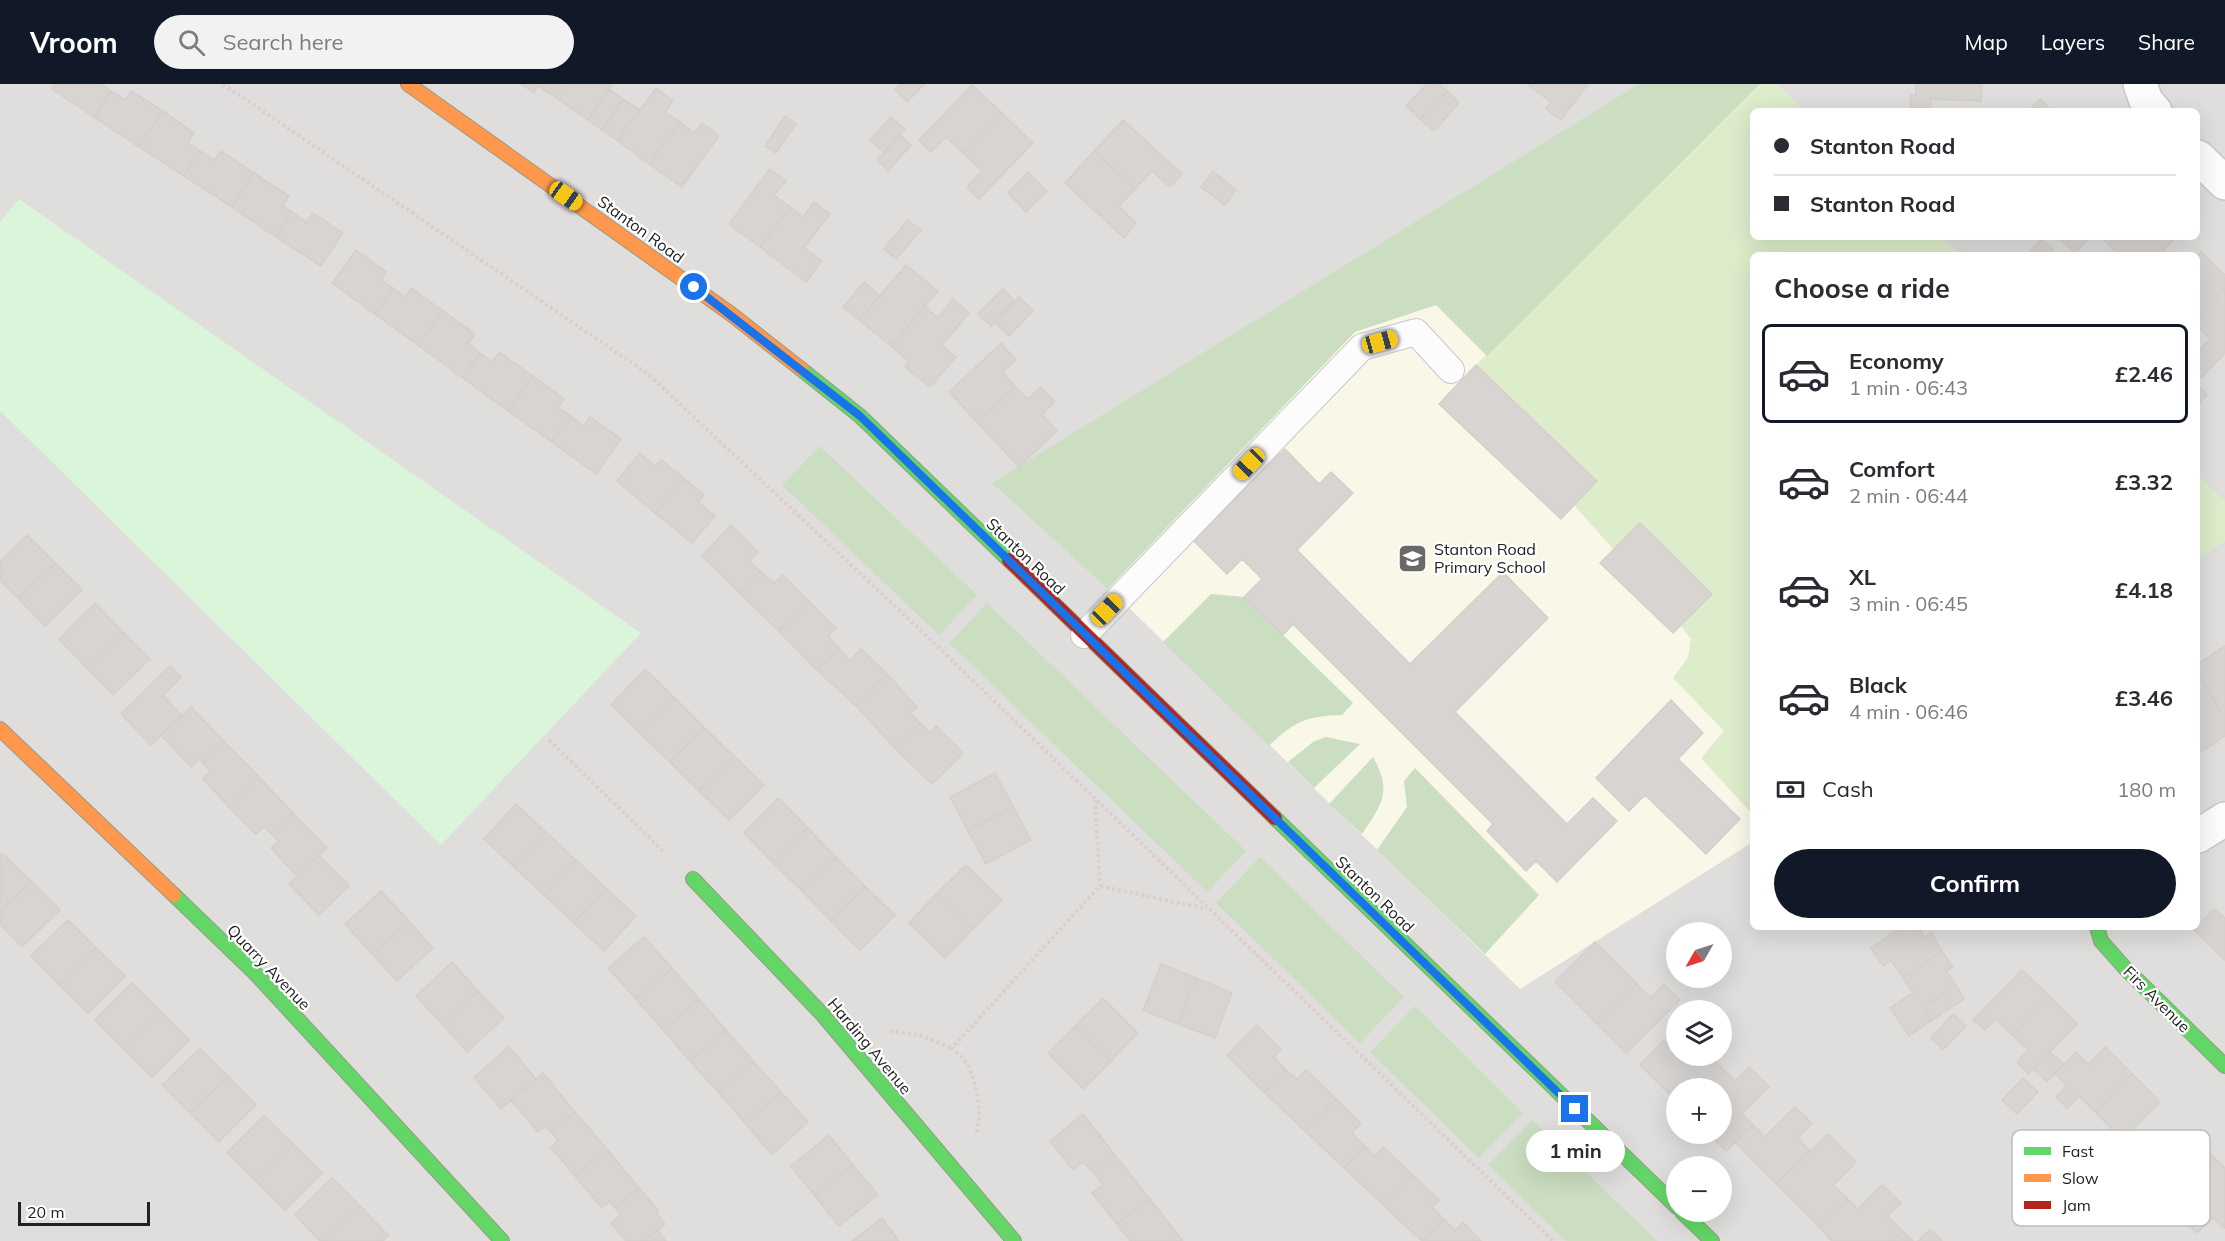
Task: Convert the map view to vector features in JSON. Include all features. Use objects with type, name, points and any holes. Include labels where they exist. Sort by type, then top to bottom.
[{"type":"street","name":"Stanton Road","points":[[408,84],[731,314],[860,416],[1083,635],[1666,1196]]},
{"type":"street","points":[[2140,84],[2146,101],[2152,108]]},
{"type":"street","points":[[2200,159],[2225,183]]},
{"type":"street","name":"Quarry Avenue","points":[[0,729],[256,974],[502,1241]]},
{"type":"street","points":[[2200,835],[2225,819]]},
{"type":"street","name":"Harding Avenue","points":[[693,879],[822,1014],[1014,1241]]},
{"type":"street","name":"Firs Avenue","points":[[2098,930],[2101,941],[2125,968],[2225,1066]]},
{"type":"street","points":[[1692,1222],[1712,1241]]},
{"type":"lane","points":[[1083,635],[1362,347],[1416,332],[1451,370]]},
{"type":"path","points":[[224,84],[648,374],[934,644],[1553,1241]]},
{"type":"path","points":[[549,740],[693,879]]},
{"type":"path","points":[[952,1048],[1100,886],[1095,800]]},
{"type":"path","points":[[1100,886],[1208,909]]},
{"type":"path","points":[[851,1049],[874,1034],[891,1031],[919,1035],[952,1048],[968,1064],[977,1098],[979,1124],[971,1144],[952,1168]]},
{"type":"shaded area","points":[[0,84],[2225,84],[2225,1241],[0,1241]]},
{"type":"shaded area","name":"Stanton Road Primary School","points":[[1686,84],[1776,84],[1802,108],[1750,108],[1750,240],[1944,240],[1957,252],[1750,252],[1750,844],[1520,989],[1119,598],[1002,492]]},
{"type":"green space","points":[[1639,84],[1760,84],[1487,356],[1436,305],[1355,332],[1108,589],[992,483]]},
{"type":"green space","points":[[1760,84],[1776,84],[1802,108],[1750,108],[1750,240],[1944,240],[1957,252],[1750,252],[1750,812],[1701,758],[1724,731],[1673,678],[1688,657],[1691,639],[1681,626],[1712,594],[1640,523],[1613,549],[1574,505],[1597,480],[1476,365]]},
{"type":"green space","points":[[19,199],[641,633],[441,845],[0,411],[0,222]]},
{"type":"green space","points":[[820,446],[977,595],[939,635],[782,485]]},
{"type":"green space","points":[[2200,477],[2225,501],[2225,541],[2200,558]]},
{"type":"green space","points":[[1211,594],[1244,597],[1353,703],[1342,715],[1320,717],[1294,725],[1269,746],[1163,642]]},
{"type":"green space","points":[[987,603],[1246,851],[1207,892],[949,643]]},
{"type":"green space","points":[[1326,737],[1360,744],[1314,788],[1288,762],[1313,742]]},
{"type":"green space","points":[[1373,757],[1382,779],[1382,797],[1380,805],[1362,834],[1329,804]]},
{"type":"green space","points":[[1415,768],[1539,895],[1485,954],[1377,850],[1407,807],[1404,781]]},
{"type":"green space","points":[[1260,857],[1404,997],[1360,1043],[1216,903]]},
{"type":"green space","points":[[1415,1006],[1523,1113],[1479,1158],[1370,1052]]},
{"type":"green space","points":[[1532,1120],[1657,1241],[1566,1241],[1488,1165]]},
{"type":"building","points":[[55,84],[101,84],[111,91],[94,117],[52,89]]},
{"type":"building","points":[[521,84],[564,84],[555,97],[538,86],[534,93]]},
{"type":"building","points":[[564,84],[612,84],[588,120],[555,97]]},
{"type":"building","points":[[900,84],[925,84],[907,102],[895,90]]},
{"type":"building","points":[[1427,84],[1439,84],[1447,91],[1420,119],[1406,106]]},
{"type":"building","points":[[1527,84],[1588,84],[1561,120],[1546,109],[1551,102]]},
{"type":"building","points":[[1916,84],[1982,84],[1981,101],[1931,99],[1930,108],[1910,108],[1911,95],[1916,95]]},
{"type":"building","points":[[972,85],[1002,113],[963,153],[946,137],[931,152],[919,140]]},
{"type":"building","points":[[656,88],[673,101],[665,112],[680,122],[649,164],[617,140]]},
{"type":"building","points":[[609,89],[623,99],[602,130],[588,120]]},
{"type":"building","points":[[111,91],[125,100],[131,91],[163,111],[139,147],[94,117]]},
{"type":"building","points":[[1447,91],[1459,103],[1434,131],[1420,119]]},
{"type":"building","points":[[623,99],[640,110],[617,140],[602,130]]},
{"type":"building","points":[[2040,99],[2049,108],[2032,108]]},
{"type":"building","points":[[163,111],[194,133],[188,143],[200,151],[184,176],[139,147]]},
{"type":"building","points":[[1002,113],[1033,143],[979,199],[967,187],[982,171],[963,153]]},
{"type":"building","points":[[785,116],[796,124],[776,153],[765,146]]},
{"type":"building","points":[[891,117],[905,129],[884,152],[870,140]]},
{"type":"building","points":[[1123,120],[1182,174],[1170,187],[1152,171],[1135,189],[1094,151]]},
{"type":"building","points":[[680,122],[694,133],[702,123],[719,136],[682,187],[649,164]]},
{"type":"building","points":[[900,135],[911,145],[888,171],[877,160]]},
{"type":"building","points":[[200,151],[214,160],[221,151],[254,173],[232,207],[184,176]]},
{"type":"building","points":[[1094,151],[1135,189],[1119,206],[1136,223],[1124,238],[1065,183]]},
{"type":"building","points":[[770,169],[786,181],[774,195],[790,207],[760,247],[729,224]]},
{"type":"building","points":[[1213,171],[1236,190],[1225,205],[1201,187]]},
{"type":"building","points":[[1028,172],[1047,191],[1026,212],[1008,193]]},
{"type":"building","points":[[254,173],[289,196],[282,206],[292,212],[276,237],[232,207]]},
{"type":"building","points":[[814,202],[830,214],[804,248],[822,261],[806,282],[760,247],[790,207],[803,217]]},
{"type":"building","points":[[292,212],[307,222],[313,213],[343,233],[321,266],[276,237]]},
{"type":"building","points":[[908,220],[921,230],[896,259],[884,249]]},
{"type":"building","points":[[2041,240],[2054,250],[2052,252],[2029,252]]},
{"type":"building","points":[[2061,240],[2087,240],[2076,252]]},
{"type":"building","points":[[2103,240],[2116,240],[2110,246]]},
{"type":"building","points":[[2116,240],[2173,240],[2163,252],[2116,252],[2110,246]]},
{"type":"building","points":[[356,250],[386,272],[381,280],[393,288],[375,314],[332,283]]},
{"type":"building","points":[[2200,253],[2225,275],[2225,288],[2200,315]]},
{"type":"building","points":[[906,265],[938,291],[891,346],[859,320]]},
{"type":"building","points":[[864,282],[880,296],[859,320],[843,307]]},
{"type":"building","points":[[393,288],[405,297],[411,288],[443,311],[418,345],[375,314]]},
{"type":"building","points":[[2225,288],[2225,353],[2201,378],[2200,350],[2210,339],[2200,329],[2200,315]]},
{"type":"building","points":[[1003,289],[1014,301],[991,326],[978,314]]},
{"type":"building","points":[[1019,297],[1033,311],[1009,336],[995,322]]},
{"type":"building","points":[[953,299],[969,313],[942,345],[956,357],[930,387],[905,367],[909,362],[891,346],[925,306],[938,318]]},
{"type":"building","points":[[443,311],[475,334],[468,344],[480,353],[463,378],[418,345]]},
{"type":"building","points":[[1001,343],[1016,360],[1003,372],[1015,387],[977,422],[949,392]]},
{"type":"building","points":[[499,352],[533,376],[508,411],[463,378],[480,353],[492,362]]},
{"type":"building","points":[[1476,365],[1597,481],[1561,519],[1439,404]]},
{"type":"building","points":[[533,376],[564,399],[558,408],[571,416],[552,442],[508,411]]},
{"type":"building","points":[[1015,387],[1028,399],[1041,387],[1055,402],[1042,414],[1057,431],[1019,467],[977,422]]},
{"type":"building","points":[[2200,387],[2207,395],[2200,403]]},
{"type":"building","points":[[571,416],[583,426],[590,417],[621,439],[596,474],[552,442]]},
{"type":"building","points":[[1285,449],[1319,484],[1331,472],[1353,493],[1297,550],[1410,664],[1503,572],[1548,618],[1455,712],[1567,824],[1593,798],[1617,821],[1557,882],[1536,861],[1526,871],[1487,831],[1493,824],[1293,624],[1283,635],[1244,597],[1262,579],[1242,559],[1227,574],[1193,540]]},
{"type":"building","points":[[640,453],[655,466],[661,460],[684,478],[655,513],[617,481]]},
{"type":"building","points":[[684,478],[704,495],[698,502],[715,516],[692,543],[655,513]]},
{"type":"building","points":[[1640,523],[1712,594],[1673,633],[1600,563]]},
{"type":"building","points":[[731,525],[758,552],[749,561],[760,571],[740,593],[702,556]]},
{"type":"building","points":[[27,535],[55,563],[18,598],[0,580],[0,562]]},
{"type":"building","points":[[55,563],[82,590],[45,626],[18,598]]},
{"type":"building","points":[[760,571],[774,583],[783,575],[809,601],[779,631],[740,593]]},
{"type":"building","points":[[809,601],[836,628],[828,637],[839,648],[817,670],[779,631]]},
{"type":"building","points":[[95,603],[123,632],[87,668],[59,639]]},
{"type":"building","points":[[123,632],[150,659],[113,695],[87,668]]},
{"type":"building","points":[[2225,646],[2225,718],[2200,678],[2200,663]]},
{"type":"building","points":[[839,648],[850,661],[861,649],[887,674],[856,706],[817,670]]},
{"type":"building","points":[[170,666],[181,677],[163,695],[182,716],[151,745],[121,714]]},
{"type":"building","points":[[645,669],[675,698],[640,733],[611,705]]},
{"type":"building","points":[[887,674],[917,707],[910,713],[920,723],[894,747],[856,706]]},
{"type":"building","points":[[2200,678],[2225,718],[2225,736],[2201,752]]},
{"type":"building","points":[[675,698],[704,727],[670,762],[640,733]]},
{"type":"building","points":[[1671,700],[1703,733],[1678,759],[1740,819],[1706,854],[1645,795],[1629,811],[1596,778]]},
{"type":"building","points":[[191,707],[225,742],[203,763],[199,759],[191,767],[161,735]]},
{"type":"building","points":[[920,723],[930,733],[936,726],[963,753],[932,784],[894,747]]},
{"type":"building","points":[[704,727],[734,756],[699,791],[670,762]]},
{"type":"building","points":[[225,742],[259,777],[229,807],[203,779],[210,771],[203,763]]},
{"type":"building","points":[[734,756],[764,785],[729,820],[699,791]]},
{"type":"building","points":[[995,773],[1013,806],[968,831],[950,797]]},
{"type":"building","points":[[259,777],[293,813],[271,834],[264,826],[256,834],[229,807]]},
{"type":"building","points":[[778,798],[808,828],[773,863],[744,833]]},
{"type":"building","points":[[516,804],[546,832],[514,867],[484,839]]},
{"type":"building","points":[[1013,806],[1031,840],[986,864],[968,831]]},
{"type":"building","points":[[293,813],[327,848],[297,876],[271,848],[279,841],[271,834]]},
{"type":"building","points":[[808,828],[836,857],[802,891],[773,863]]},
{"type":"building","points":[[546,832],[576,860],[544,895],[514,867]]},
{"type":"building","points":[[2,853],[31,881],[0,912],[0,855]]},
{"type":"building","points":[[319,855],[349,886],[319,915],[289,884]]},
{"type":"building","points":[[836,857],[865,886],[831,921],[802,891]]},
{"type":"building","points":[[576,860],[606,888],[574,923],[544,895]]},
{"type":"building","points":[[966,865],[1002,900],[973,929],[937,893]]},
{"type":"building","points":[[31,881],[60,910],[22,947],[0,924],[0,912]]},
{"type":"building","points":[[865,886],[895,915],[860,950],[831,921]]},
{"type":"building","points":[[606,888],[636,916],[604,951],[574,923]]},
{"type":"building","points":[[381,891],[409,921],[372,954],[345,924]]},
{"type":"building","points":[[937,893],[973,929],[945,958],[909,923]]},
{"type":"building","points":[[2214,909],[2225,918],[2225,960],[2194,930],[2200,930],[2200,924]]},
{"type":"building","points":[[68,920],[96,948],[59,985],[31,956]]},
{"type":"building","points":[[409,921],[433,948],[397,981],[372,954]]},
{"type":"building","points":[[1898,930],[1920,930],[1925,937],[1931,933],[1942,951],[1903,978],[1891,960],[1883,966],[1871,948]]},
{"type":"building","points":[[644,937],[672,968],[636,999],[608,968]]},
{"type":"building","points":[[1595,942],[1637,984],[1597,1024],[1555,982]]},
{"type":"building","points":[[96,948],[125,976],[88,1013],[59,985]]},
{"type":"building","points":[[1942,951],[1953,967],[1946,971],[1956,985],[1923,1007],[1932,1020],[1909,1036],[1890,1008],[1913,993],[1903,978]]},
{"type":"building","points":[[452,962],[478,991],[442,1024],[416,996]]},
{"type":"building","points":[[1161,964],[1196,978],[1178,1024],[1143,1010]]},
{"type":"building","points":[[672,968],[699,999],[663,1030],[636,999]]},
{"type":"building","points":[[2022,970],[2049,996],[2012,1035],[1996,1019],[1985,1030],[1973,1020]]},
{"type":"building","points":[[1196,978],[1232,993],[1215,1038],[1178,1024]]},
{"type":"building","points":[[132,983],[160,1011],[123,1048],[95,1020]]},
{"type":"building","points":[[1637,984],[1650,998],[1664,984],[1680,1000],[1666,1000],[1666,1014],[1626,1053],[1597,1024]]},
{"type":"building","points":[[1956,985],[1964,999],[1932,1020],[1923,1007]]},
{"type":"building","points":[[478,991],[504,1018],[467,1052],[442,1024]]},
{"type":"building","points":[[2049,996],[2077,1024],[2028,1074],[2017,1062],[2028,1050],[2012,1035]]},
{"type":"building","points":[[1103,998],[1138,1033],[1111,1061],[1075,1026]]},
{"type":"building","points":[[699,999],[726,1030],[690,1061],[663,1030]]},
{"type":"building","points":[[160,1011],[189,1040],[152,1077],[123,1048]]},
{"type":"building","points":[[1953,1014],[1966,1026],[1943,1050],[1931,1038]]},
{"type":"building","points":[[1257,1025],[1281,1049],[1274,1057],[1286,1070],[1264,1092],[1227,1055]]},
{"type":"building","points":[[1075,1026],[1111,1061],[1083,1089],[1048,1053]]},
{"type":"building","points":[[726,1030],[753,1061],[718,1092],[690,1061]]},
{"type":"building","points":[[1664,1040],[1666,1042],[1666,1066],[1720,1066],[1724,1070],[1716,1078],[1666,1078],[1666,1091],[1640,1065]]},
{"type":"building","points":[[509,1047],[536,1079],[501,1109],[474,1077]]},
{"type":"building","points":[[2105,1047],[2132,1074],[2095,1112],[2079,1096],[2067,1108],[2056,1097],[2067,1086],[2055,1073],[2076,1052],[2088,1064]]},
{"type":"building","points":[[200,1048],[228,1076],[190,1113],[162,1085]]},
{"type":"building","points":[[2050,1052],[2064,1064],[2047,1082],[2033,1069]]},
{"type":"building","points":[[753,1061],[781,1092],[745,1123],[718,1092]]},
{"type":"building","points":[[1749,1067],[1769,1087],[1742,1114],[1753,1125],[1726,1151],[1719,1144],[1732,1144],[1732,1078],[1735,1081]]},
{"type":"building","points":[[1286,1070],[1297,1079],[1306,1070],[1336,1099],[1305,1131],[1264,1092]]},
{"type":"building","points":[[1724,1070],[1732,1078],[1716,1078]]},
{"type":"building","points":[[543,1073],[575,1112],[551,1132],[546,1126],[538,1132],[511,1100]]},
{"type":"building","points":[[2132,1074],[2160,1102],[2132,1130],[2111,1130],[2095,1112]]},
{"type":"building","points":[[228,1076],[256,1105],[219,1142],[190,1113]]},
{"type":"building","points":[[2023,1078],[2038,1092],[2017,1114],[2002,1100]]},
{"type":"building","points":[[781,1092],[808,1122],[772,1155],[745,1123]]},
{"type":"building","points":[[1336,1099],[1361,1123],[1352,1133],[1365,1146],[1344,1168],[1305,1131]]},
{"type":"building","points":[[1795,1107],[1812,1123],[1798,1138],[1810,1151],[1776,1184],[1735,1142],[1753,1125],[1765,1137]]},
{"type":"building","points":[[575,1112],[607,1149],[575,1176],[551,1148],[558,1141],[551,1132]]},
{"type":"building","points":[[1083,1114],[1115,1155],[1094,1173],[1083,1162],[1073,1170],[1050,1141]]},
{"type":"building","points":[[264,1116],[293,1144],[256,1181],[227,1153]]},
{"type":"building","points":[[1828,1134],[1856,1162],[1833,1185],[1848,1199],[1819,1227],[1776,1184]]},
{"type":"building","points":[[829,1135],[853,1165],[815,1196],[791,1166]]},
{"type":"building","points":[[293,1144],[322,1173],[285,1210],[256,1181]]},
{"type":"building","points":[[1365,1146],[1375,1156],[1383,1147],[1412,1174],[1382,1204],[1344,1168]]},
{"type":"building","points":[[607,1149],[639,1188],[615,1208],[610,1201],[602,1208],[575,1176]]},
{"type":"building","points":[[1115,1155],[1150,1199],[1117,1224],[1092,1193],[1103,1184],[1094,1173]]},
{"type":"building","points":[[2214,1157],[2225,1168],[2225,1228],[2213,1218],[2210,1221],[2210,1161]]},
{"type":"building","points":[[853,1165],[878,1195],[839,1226],[815,1196]]},
{"type":"building","points":[[1412,1174],[1439,1200],[1432,1207],[1444,1219],[1422,1241],[1382,1204]]},
{"type":"building","points":[[332,1178],[360,1206],[325,1241],[320,1241],[295,1215]]},
{"type":"building","points":[[1882,1185],[1901,1203],[1888,1216],[1903,1231],[1893,1241],[1832,1241],[1819,1227],[1848,1199],[1858,1209]]},
{"type":"building","points":[[639,1188],[658,1210],[656,1212],[665,1224],[644,1241],[626,1241],[611,1223],[621,1214],[615,1208]]},
{"type":"building","points":[[1150,1199],[1183,1241],[1130,1241],[1117,1224]]},
{"type":"building","points":[[360,1206],[388,1235],[383,1241],[325,1241]]},
{"type":"building","points":[[882,1218],[899,1241],[852,1241]]},
{"type":"building","points":[[1444,1219],[1455,1230],[1463,1222],[1481,1241],[1422,1241]]},
{"type":"building","points":[[2190,1226],[2204,1226],[2197,1233]]},
{"type":"building","points":[[1930,1229],[1942,1241],[1918,1241]]},
{"type":"building","points":[[657,1230],[666,1241],[644,1241]]},
{"type":"building","points":[[1903,1231],[1913,1241],[1893,1241]]},
{"type":"traffic: fast","points":[[801,369],[860,416],[1009,560]]},
{"type":"traffic: fast","points":[[1275,818],[1666,1196]]},
{"type":"traffic: fast","points":[[693,879],[822,1014],[1014,1241]]},
{"type":"traffic: fast","points":[[174,895],[256,974],[502,1241]]},
{"type":"traffic: fast","points":[[2098,930],[2101,941],[2125,968],[2225,1066]]},
{"type":"traffic: fast","points":[[1692,1222],[1712,1241]]},
{"type":"traffic: slow","points":[[408,84],[731,314],[801,369]]},
{"type":"traffic: slow","points":[[0,729],[174,895]]},
{"type":"traffic: jam","points":[[1009,560],[1275,818]]},
{"type":"place","name":"Stanton Road Primary School","points":[[1413,558]]},
{"type":"route","points":[[694,287],[860,416],[1014,568],[1575,1109]]}]
